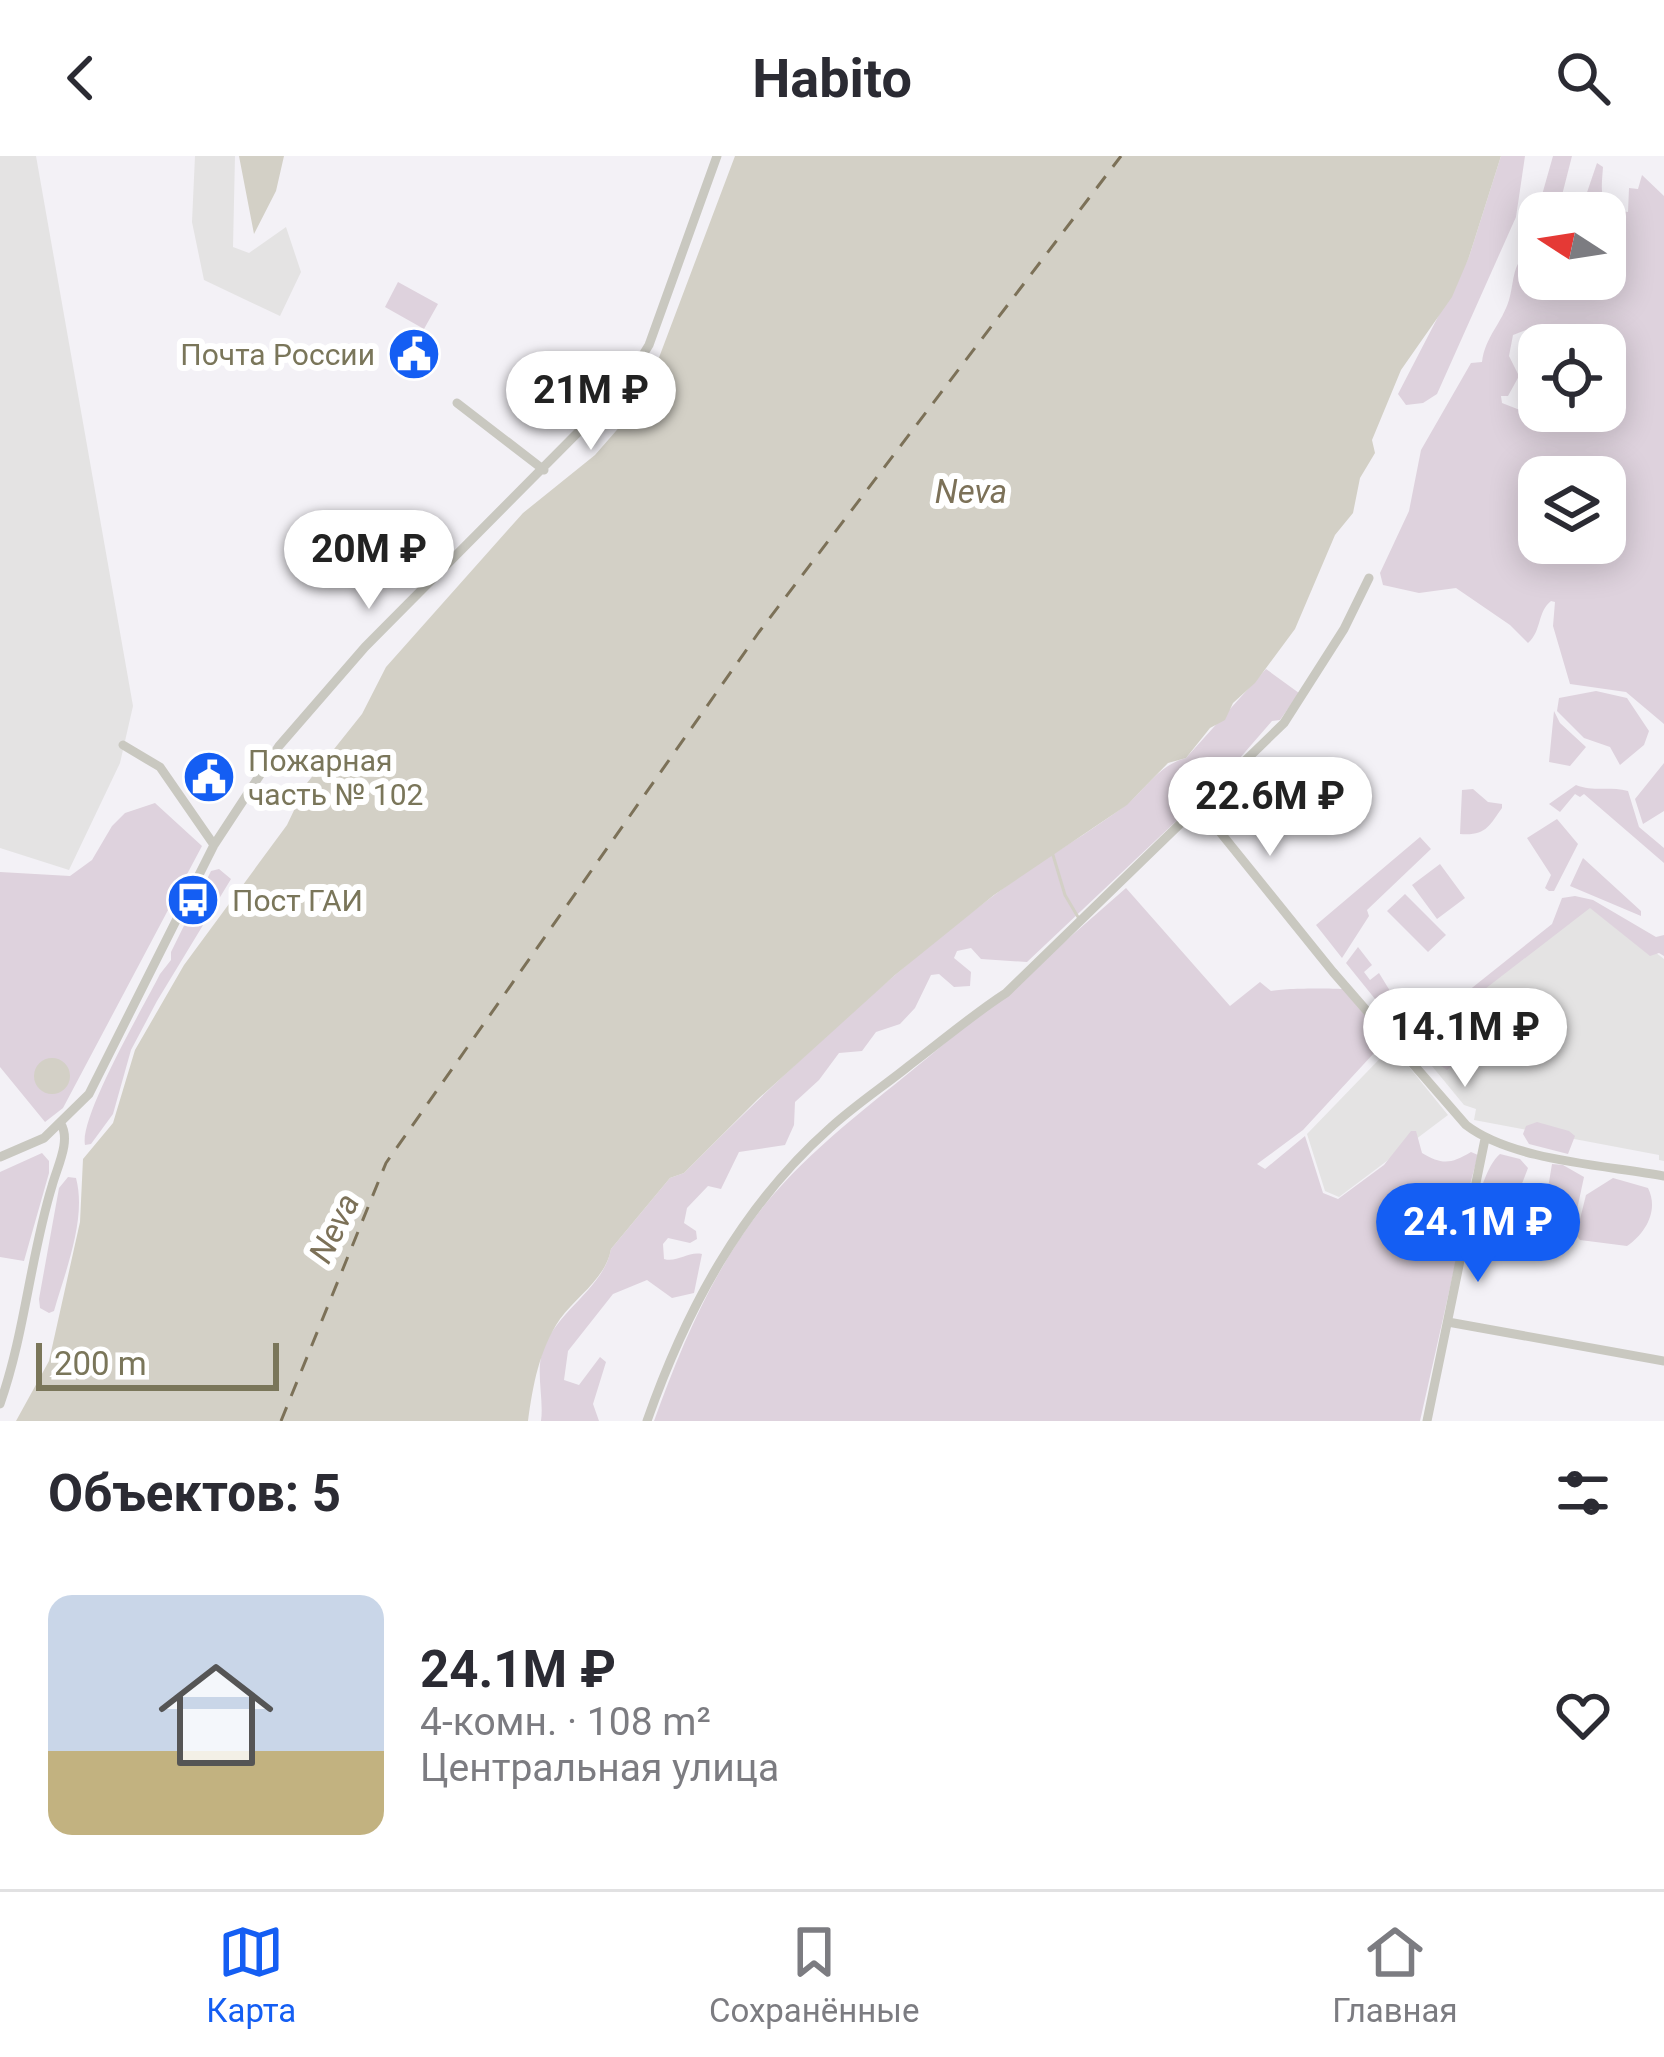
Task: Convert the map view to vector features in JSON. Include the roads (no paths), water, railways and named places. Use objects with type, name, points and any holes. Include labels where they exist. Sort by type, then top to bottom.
[{"type":"street","points":[[0,1157],[44,1138],[89,1094],[214,845],[279,746],[365,647],[544,470],[628,378],[649,345],[717,156]]},
{"type":"street","points":[[458,403],[544,470]]},
{"type":"street","points":[[646,1421],[671,1354],[708,1279],[765,1195],[830,1128],[1006,993],[1284,723],[1344,629],[1369,578]]},
{"type":"street","points":[[123,745],[160,767],[214,845]]},
{"type":"street","points":[[1199,806],[1342,982],[1484,1139],[1664,1176]]},
{"type":"street","points":[[0,1404],[66,1138],[61,1124]]},
{"type":"street","points":[[1427,1421],[1484,1139]]},
{"type":"street","points":[[1448,1322],[1664,1361]]},
{"type":"water","points":[[239,156],[284,156],[276,191],[254,234]]},
{"type":"water","name":"Neva","points":[[735,156],[1501,156],[1452,297],[1401,370],[1372,440],[1375,453],[1360,478],[1353,513],[1335,535],[1295,629],[1255,683],[1186,758],[1168,763],[1127,805],[994,895],[895,975],[684,1173],[670,1178],[611,1249],[597,1278],[553,1331],[538,1368],[528,1421],[16,1421],[49,1361],[80,1222],[83,1159],[113,1123],[135,1050],[184,965],[287,825],[307,783],[362,714],[386,667],[523,513],[595,455],[643,400]]},
{"type":"water","points":[[52,1058],[65,1063],[70,1076],[65,1089],[52,1094],[39,1089],[34,1076],[39,1063]]},
{"type":"waterway","points":[[1053,855],[1065,895],[1078,917]]},
{"type":"place","name":"Почта России","points":[[414,354]]},
{"type":"place","name":"Пожарная часть № 102","points":[[209,777]]},
{"type":"place","name":"Пост ГАИ","points":[[193,900]]}]
